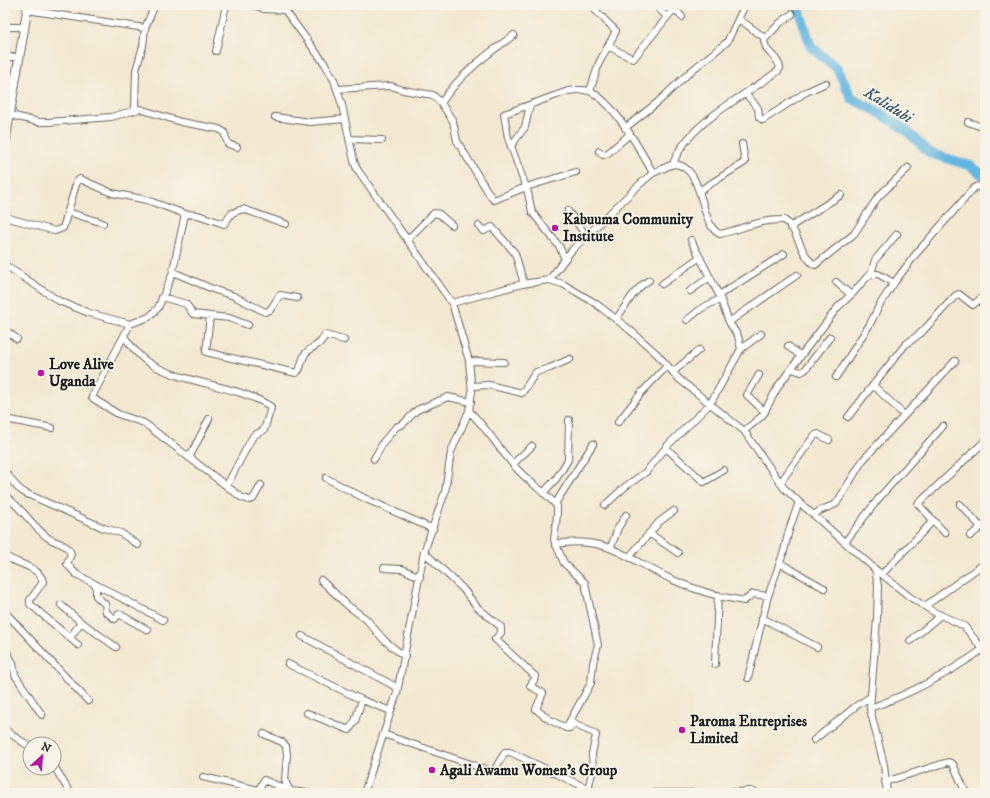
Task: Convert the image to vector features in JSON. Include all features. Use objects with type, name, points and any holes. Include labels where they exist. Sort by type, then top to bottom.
[{"type":"street","points":[[135,109],[136,70],[146,28],[155,5]]},
{"type":"street","points":[[216,51],[226,5]]},
{"type":"street","points":[[254,5],[264,9],[283,8],[325,64],[337,89],[357,168],[452,303],[469,361],[472,386],[469,411],[451,452],[445,492],[433,530],[424,552],[398,688],[364,793]]},
{"type":"street","points":[[590,5],[616,29],[599,63],[590,91]]},
{"type":"street","points":[[655,5],[667,17]]},
{"type":"street","points":[[625,128],[658,102],[691,71],[727,42],[746,5]]},
{"type":"street","points":[[5,140],[27,7],[146,28]]},
{"type":"street","points":[[608,46],[633,59],[676,7],[682,17]]},
{"type":"street","points":[[673,164],[681,148],[704,123],[780,68],[780,64],[766,50],[765,38],[792,14]]},
{"type":"street","points":[[739,20],[765,38]]},
{"type":"street","points":[[5,27],[24,27]]},
{"type":"street","points":[[441,103],[454,84],[474,65],[514,35]]},
{"type":"street","points":[[5,56],[19,57]]},
{"type":"street","points":[[746,94],[758,108],[759,117],[762,120],[806,92],[826,83]]},
{"type":"street","points":[[337,89],[391,86],[403,90],[430,94],[441,103],[453,121],[459,144],[493,199],[497,200],[526,188],[576,172]]},
{"type":"street","points":[[565,259],[559,246],[535,216],[511,146],[504,114],[568,91],[578,89],[590,91],[607,103],[630,134],[653,173]]},
{"type":"street","points":[[511,146],[525,127],[530,105]]},
{"type":"street","points":[[10,115],[39,122],[49,122],[111,117],[135,109],[181,122],[219,129],[224,132],[228,144],[237,147]]},
{"type":"street","points":[[275,117],[310,122],[345,119]]},
{"type":"street","points":[[968,122],[985,128]]},
{"type":"street","points":[[599,150],[602,155],[608,153],[630,134]]},
{"type":"street","points":[[349,138],[382,140]]},
{"type":"street","points":[[699,191],[745,162],[742,144]]},
{"type":"street","points":[[549,280],[586,235],[653,173],[673,164],[683,165],[691,172],[710,223],[720,234],[764,221],[784,220],[814,265],[817,265],[854,234],[878,197],[908,168]]},
{"type":"street","points":[[5,217],[55,230],[63,228],[77,181],[80,179],[112,192],[147,200],[185,214],[198,215],[224,224],[232,213],[243,209],[286,224]]},
{"type":"street","points":[[836,377],[870,324],[879,306],[915,255],[974,188],[978,186],[985,192]]},
{"type":"street","points":[[790,227],[841,195]]},
{"type":"street","points":[[568,211],[586,235]]},
{"type":"street","points":[[68,212],[103,223]]},
{"type":"street","points":[[407,240],[434,213],[439,214],[452,225]]},
{"type":"street","points":[[5,265],[59,301],[90,313],[130,324],[153,314],[162,297],[172,272],[185,214]]},
{"type":"street","points":[[479,226],[484,231],[492,227],[502,240],[513,249],[524,284]]},
{"type":"street","points":[[744,431],[765,412],[776,391],[838,306],[871,274],[875,260],[897,234]]},
{"type":"street","points":[[691,240],[720,297],[729,322],[738,336],[741,349]]},
{"type":"street","points":[[687,320],[702,308],[784,254]]},
{"type":"street","points":[[662,284],[700,257]]},
{"type":"street","points":[[172,272],[215,290],[234,296],[265,312],[270,310],[280,295],[297,298]]},
{"type":"street","points":[[871,274],[878,274],[894,283]]},
{"type":"street","points":[[729,322],[797,275]]},
{"type":"street","points":[[690,290],[710,277]]},
{"type":"street","points":[[452,303],[524,284],[549,280],[563,284],[600,306],[673,372],[744,431],[780,483],[799,502],[875,569],[925,606],[964,626],[984,650],[940,677],[895,700],[870,708]]},
{"type":"street","points":[[616,319],[630,297],[649,280]]},
{"type":"street","points":[[836,282],[851,295]]},
{"type":"street","points":[[848,417],[905,345],[922,332],[956,295],[959,294],[973,305],[985,295]]},
{"type":"street","points":[[162,297],[186,304],[193,314],[229,318],[248,325]]},
{"type":"street","points":[[210,316],[206,352],[296,373],[299,371],[305,354],[320,344],[325,335],[344,340]]},
{"type":"street","points":[[130,324],[92,397],[118,414],[144,423],[222,484],[227,485],[236,494],[249,500],[255,498],[261,485]]},
{"type":"street","points":[[5,330],[17,339]]},
{"type":"street","points":[[605,505],[626,486],[646,472],[666,448],[710,404],[741,349],[761,334]]},
{"type":"street","points":[[124,336],[147,361],[171,372],[251,397],[270,406],[271,408],[264,430],[253,436],[227,485]]},
{"type":"street","points":[[792,369],[801,372],[806,370],[830,337]]},
{"type":"street","points":[[788,346],[801,356]]},
{"type":"street","points":[[673,372],[699,350]]},
{"type":"street","points":[[472,386],[489,385],[522,393],[536,372],[550,368],[570,359]]},
{"type":"street","points":[[469,361],[504,362]]},
{"type":"street","points":[[814,515],[819,511],[836,504],[863,460],[955,361]]},
{"type":"street","points":[[618,422],[642,392],[667,366]]},
{"type":"street","points":[[759,375],[747,395],[765,412]]},
{"type":"street","points":[[873,385],[904,415]]},
{"type":"street","points":[[374,459],[384,441],[396,427],[403,424],[417,410],[448,397],[471,402]]},
{"type":"street","points":[[469,411],[484,426],[513,464],[555,504],[558,511],[554,536],[555,544],[564,563],[585,583],[598,645],[593,663],[591,683],[566,728]]},
{"type":"street","points":[[5,419],[52,428]]},
{"type":"street","points":[[190,458],[209,419]]},
{"type":"street","points":[[543,493],[556,479],[568,460],[569,420]]},
{"type":"street","points":[[845,542],[879,498],[944,426]]},
{"type":"street","points":[[780,483],[814,436],[818,434],[829,440]]},
{"type":"street","points":[[944,533],[918,504],[985,442]]},
{"type":"street","points":[[555,504],[593,444]]},
{"type":"street","points":[[513,464],[532,446]]},
{"type":"street","points":[[666,448],[704,482],[724,470]]},
{"type":"street","points":[[5,472],[18,488],[25,492],[97,525],[121,533],[138,545]]},
{"type":"street","points":[[326,478],[364,498],[433,530]]},
{"type":"street","points":[[5,496],[20,508],[48,539],[56,540],[69,549],[71,554],[67,563],[76,574],[96,586],[163,620]]},
{"type":"street","points":[[748,678],[768,596],[799,502]]},
{"type":"street","points":[[960,504],[983,526],[970,536]]},
{"type":"street","points":[[630,556],[649,532],[674,511]]},
{"type":"street","points":[[611,547],[618,528],[626,515]]},
{"type":"street","points":[[882,574],[933,521]]},
{"type":"street","points":[[649,532],[678,553]]},
{"type":"street","points":[[555,544],[573,541],[586,541],[611,547],[672,579],[718,596],[744,601],[753,594],[768,596]]},
{"type":"street","points":[[424,552],[463,589],[477,607],[500,627],[501,633],[495,639],[536,677],[530,686],[543,693],[536,709],[550,720],[566,728],[570,728],[573,723],[578,727],[591,730],[596,735],[588,789]]},
{"type":"street","points":[[5,556],[18,563],[29,566],[42,578],[43,582],[30,600],[30,604],[78,645]]},
{"type":"street","points":[[780,563],[824,588]]},
{"type":"street","points":[[925,606],[985,563]]},
{"type":"street","points":[[384,568],[402,570],[420,577]]},
{"type":"street","points":[[875,569],[878,586],[877,619],[870,708],[873,727],[884,765],[887,793]]},
{"type":"street","points":[[321,580],[347,605],[366,619],[384,640],[405,657]]},
{"type":"street","points":[[96,586],[96,596],[105,604],[106,612],[115,619],[119,614],[148,630]]},
{"type":"street","points":[[715,664],[718,596]]},
{"type":"street","points":[[61,605],[81,622],[116,647]]},
{"type":"street","points":[[5,612],[88,701]]},
{"type":"street","points":[[910,641],[941,615]]},
{"type":"street","points":[[762,618],[817,647]]},
{"type":"street","points":[[70,638],[81,622]]},
{"type":"street","points":[[302,636],[398,688]]},
{"type":"street","points":[[5,649],[13,664],[15,675],[42,715]]},
{"type":"street","points":[[288,664],[362,700],[391,711]]},
{"type":"street","points":[[814,740],[856,706],[870,697]]},
{"type":"street","points":[[307,713],[348,730],[355,721],[362,700]]},
{"type":"street","points":[[5,730],[22,742]]},
{"type":"street","points":[[264,734],[282,742],[286,746],[285,781],[290,791]]},
{"type":"street","points":[[383,734],[491,771],[495,769],[505,752],[510,752],[597,793]]},
{"type":"street","points":[[885,782],[948,762],[953,764],[966,793]]},
{"type":"street","points":[[60,776],[70,793]]},
{"type":"street","points":[[203,777],[257,791],[264,780],[290,791],[310,793]]},
{"type":"street","points":[[726,793],[750,791],[757,793]]},
{"type":"street","points":[[654,793],[691,793]]},
{"type":"waterway","name":"Kalidubi","points":[[795,5],[800,12],[811,47],[837,68],[852,99],[877,111],[906,130],[930,153],[971,166],[985,177]]},
{"type":"place","name":"Kabuuma Community Institute","points":[[555,228]]},
{"type":"place","name":"Love Alive Uganda","points":[[41,373]]},
{"type":"place","name":"Paroma Entreprises Limited","points":[[682,730]]},
{"type":"place","name":"Agali Awamu Women's Group","points":[[432,770]]}]
